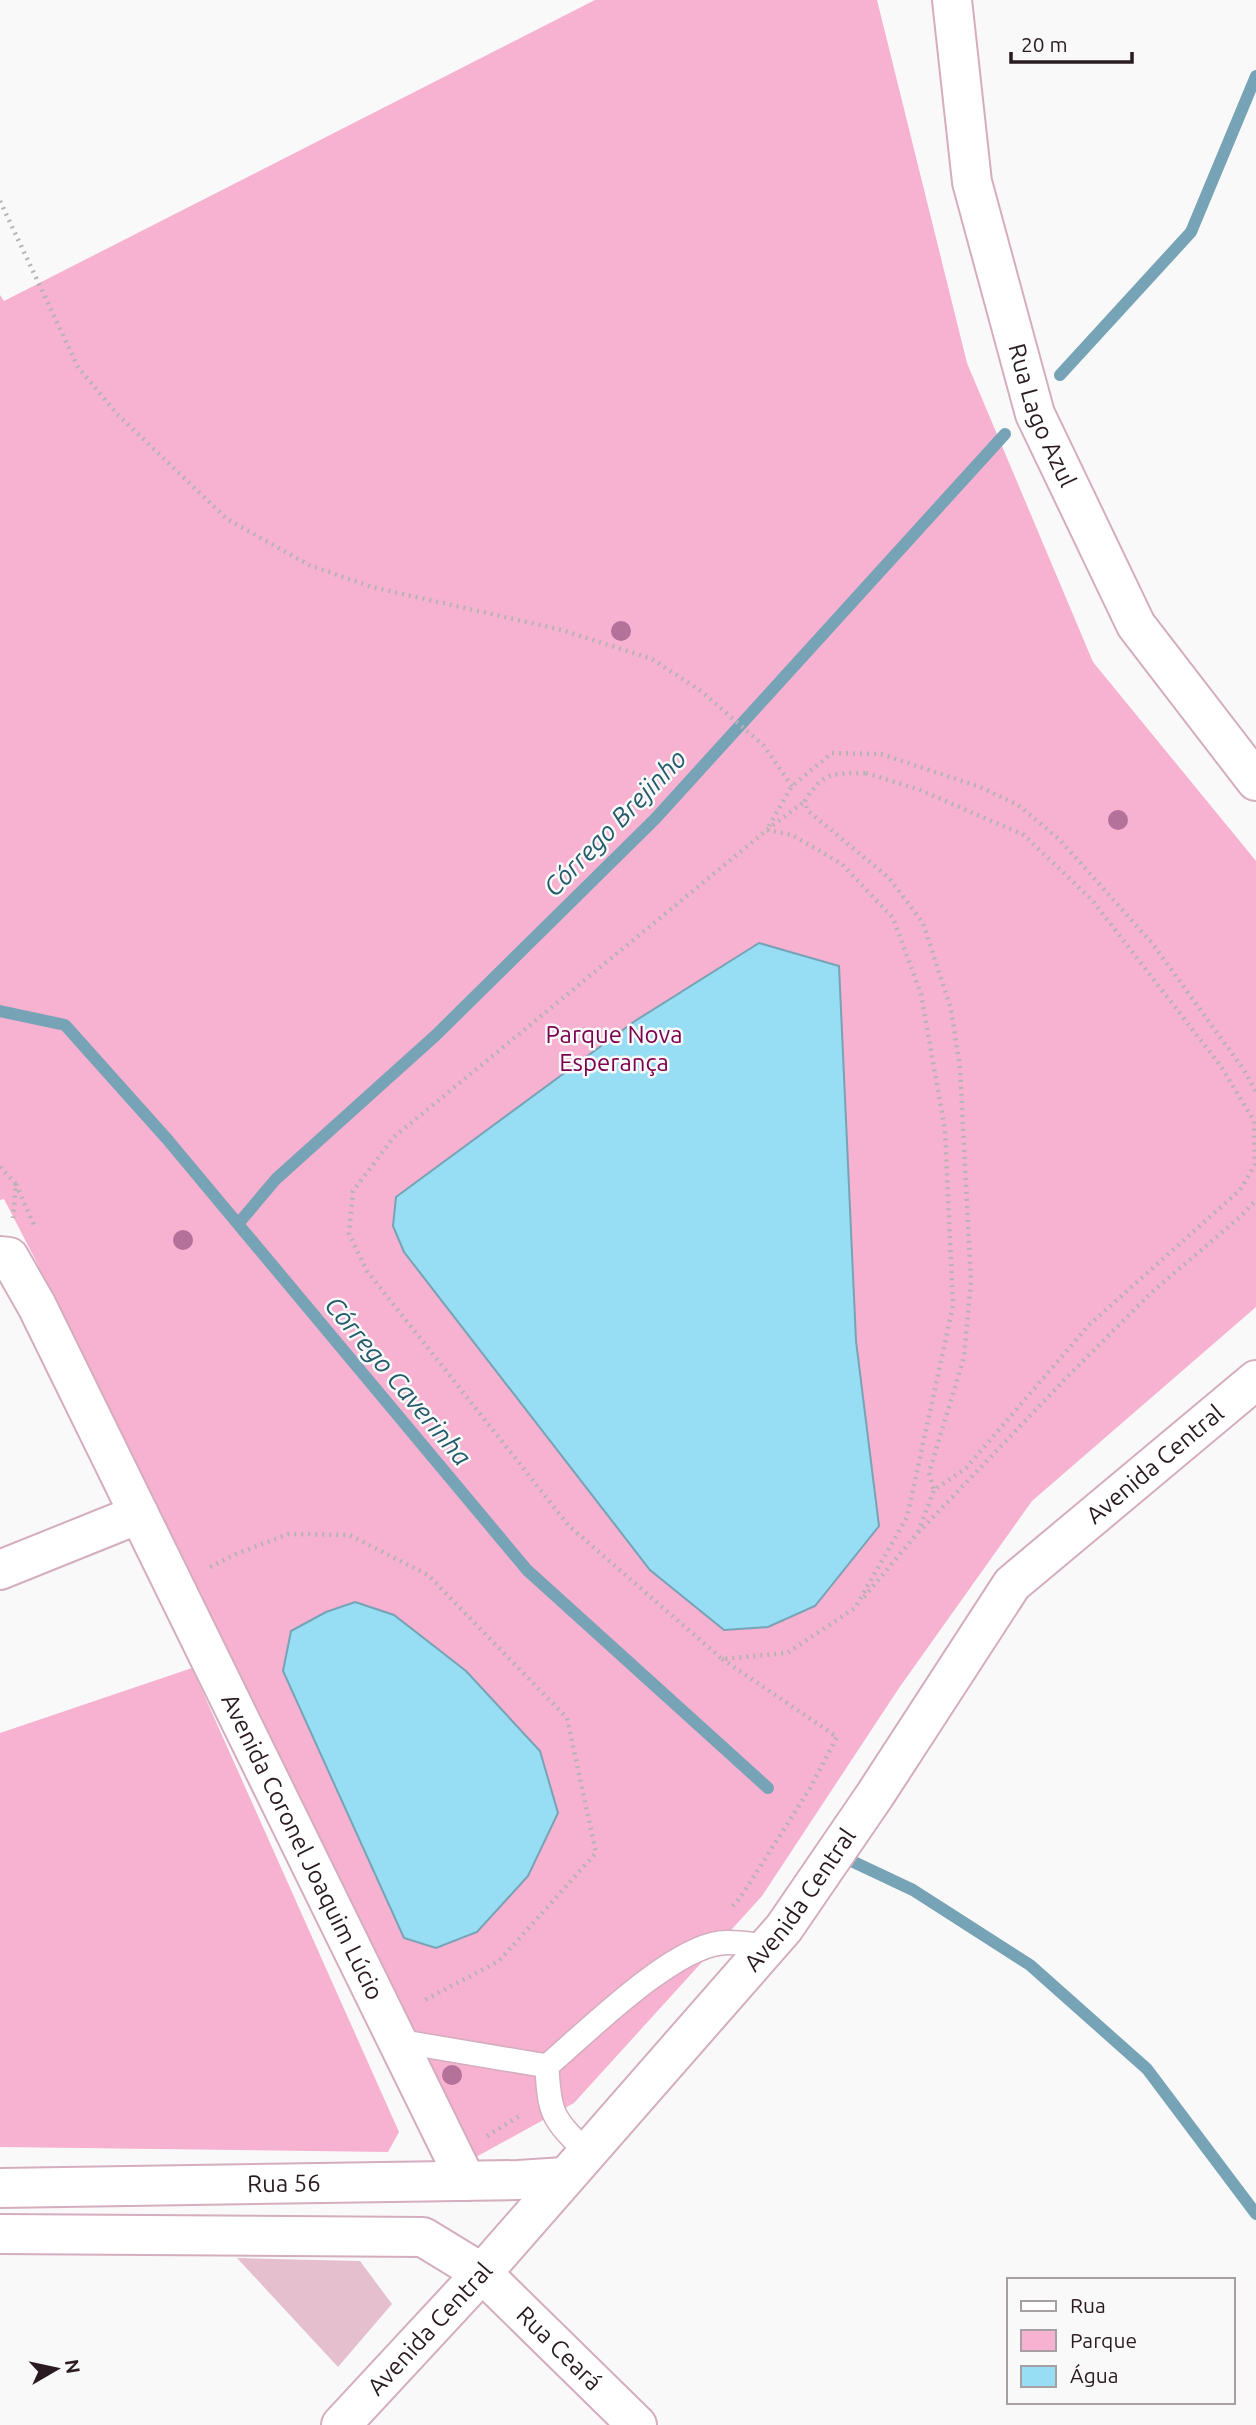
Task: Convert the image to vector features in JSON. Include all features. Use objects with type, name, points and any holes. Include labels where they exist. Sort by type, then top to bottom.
[{"type":"street","name":"Rua Lago Azul","points":[[952,0],[972,182],[1035,414],[1136,625],[1256,781]]},
{"type":"street","name":"Avenida Coronel Joaquim Lúcio","points":[[4,1256],[37,1306],[466,2180]]},
{"type":"street","name":"Avenida Central","points":[[341,2425],[482,2273],[776,1937],[875,1795],[1012,1584],[1256,1380]]},
{"type":"street","points":[[0,1570],[139,1514]]},
{"type":"street","name":"Rua 56","points":[[0,2188],[466,2180],[576,2164]]},
{"type":"street","name":"Rua 56","points":[[0,2234],[423,2237],[482,2273]]},
{"type":"street","name":"Rua Ceará","points":[[482,2273],[637,2425]]},
{"type":"lane","points":[[547,2066],[653,1976],[692,1951],[721,1942],[776,1937]]},
{"type":"lane","points":[[393,2030],[547,2066]]},
{"type":"lane","points":[[547,2066],[548,2100],[576,2164]]},
{"type":"path","points":[[0,201],[78,367],[116,413],[227,519],[309,565],[372,587],[562,630],[652,659],[701,691],[763,746],[792,786]]},
{"type":"path","points":[[767,830],[792,786],[832,753],[880,754],[980,787],[1018,805],[1059,839],[1152,943],[1244,1070],[1256,1092]]},
{"type":"path","points":[[780,1836],[809,1790],[836,1737],[722,1659],[569,1526],[367,1271],[349,1234],[353,1191],[394,1137],[805,801],[812,789],[830,774],[866,773],[920,790],[1024,835],[1092,900],[1220,1065],[1254,1121],[1255,1165],[1240,1191],[1089,1325],[967,1468],[934,1490],[916,1535]]},
{"type":"path","points":[[805,801],[807,810],[889,878],[923,923],[951,1009],[960,1068],[971,1281],[964,1357],[929,1473],[934,1490]]},
{"type":"path","points":[[767,830],[792,835],[842,864],[893,918],[921,994],[945,1130],[953,1306],[906,1517],[855,1608]]},
{"type":"path","points":[[0,1167],[16,1184],[4,1256]]},
{"type":"path","points":[[722,1659],[787,1653],[855,1608],[916,1535],[1069,1375],[1152,1292],[1256,1200]]},
{"type":"path","points":[[201,1572],[236,1553],[288,1534],[349,1535],[428,1575],[567,1718],[596,1853],[499,1961],[393,2030]]},
{"type":"green space","name":"Parque Nova Esperança","points":[[595,0],[877,0],[967,363],[1093,662],[1256,861],[1256,1307],[1032,1501],[899,1688],[762,1896],[574,2103],[467,2162],[35,1259],[4,1199],[0,1200],[0,295],[4,301]]},
{"type":"green space","points":[[192,1668],[399,2132],[388,2152],[0,2147],[0,1733]]},
{"type":"water","points":[[759,943],[839,966],[856,1341],[879,1526],[815,1606],[768,1627],[724,1630],[650,1570],[404,1252],[393,1226],[396,1197],[635,1021]]},
{"type":"water","points":[[355,1602],[394,1615],[466,1671],[540,1751],[558,1813],[528,1876],[477,1932],[436,1948],[404,1938],[283,1671],[291,1631],[326,1612]]},
{"type":"building","points":[[237,2258],[360,2261],[392,2304],[338,2367]]},
{"type":"waterway","name":"Córrego Brejinho","points":[[1060,375],[1191,232],[1256,76]]},
{"type":"waterway","name":"Córrego Brejinho","points":[[238,1224],[276,1179],[436,1035],[655,819],[1005,434]]},
{"type":"waterway","name":"Córrego Caverinha","points":[[0,1011],[65,1025],[167,1139],[527,1570],[768,1788]]},
{"type":"waterway","name":"Córrego Caverinha","points":[[843,1857],[913,1890],[1030,1965],[1147,2069],[1256,2214]]}]
